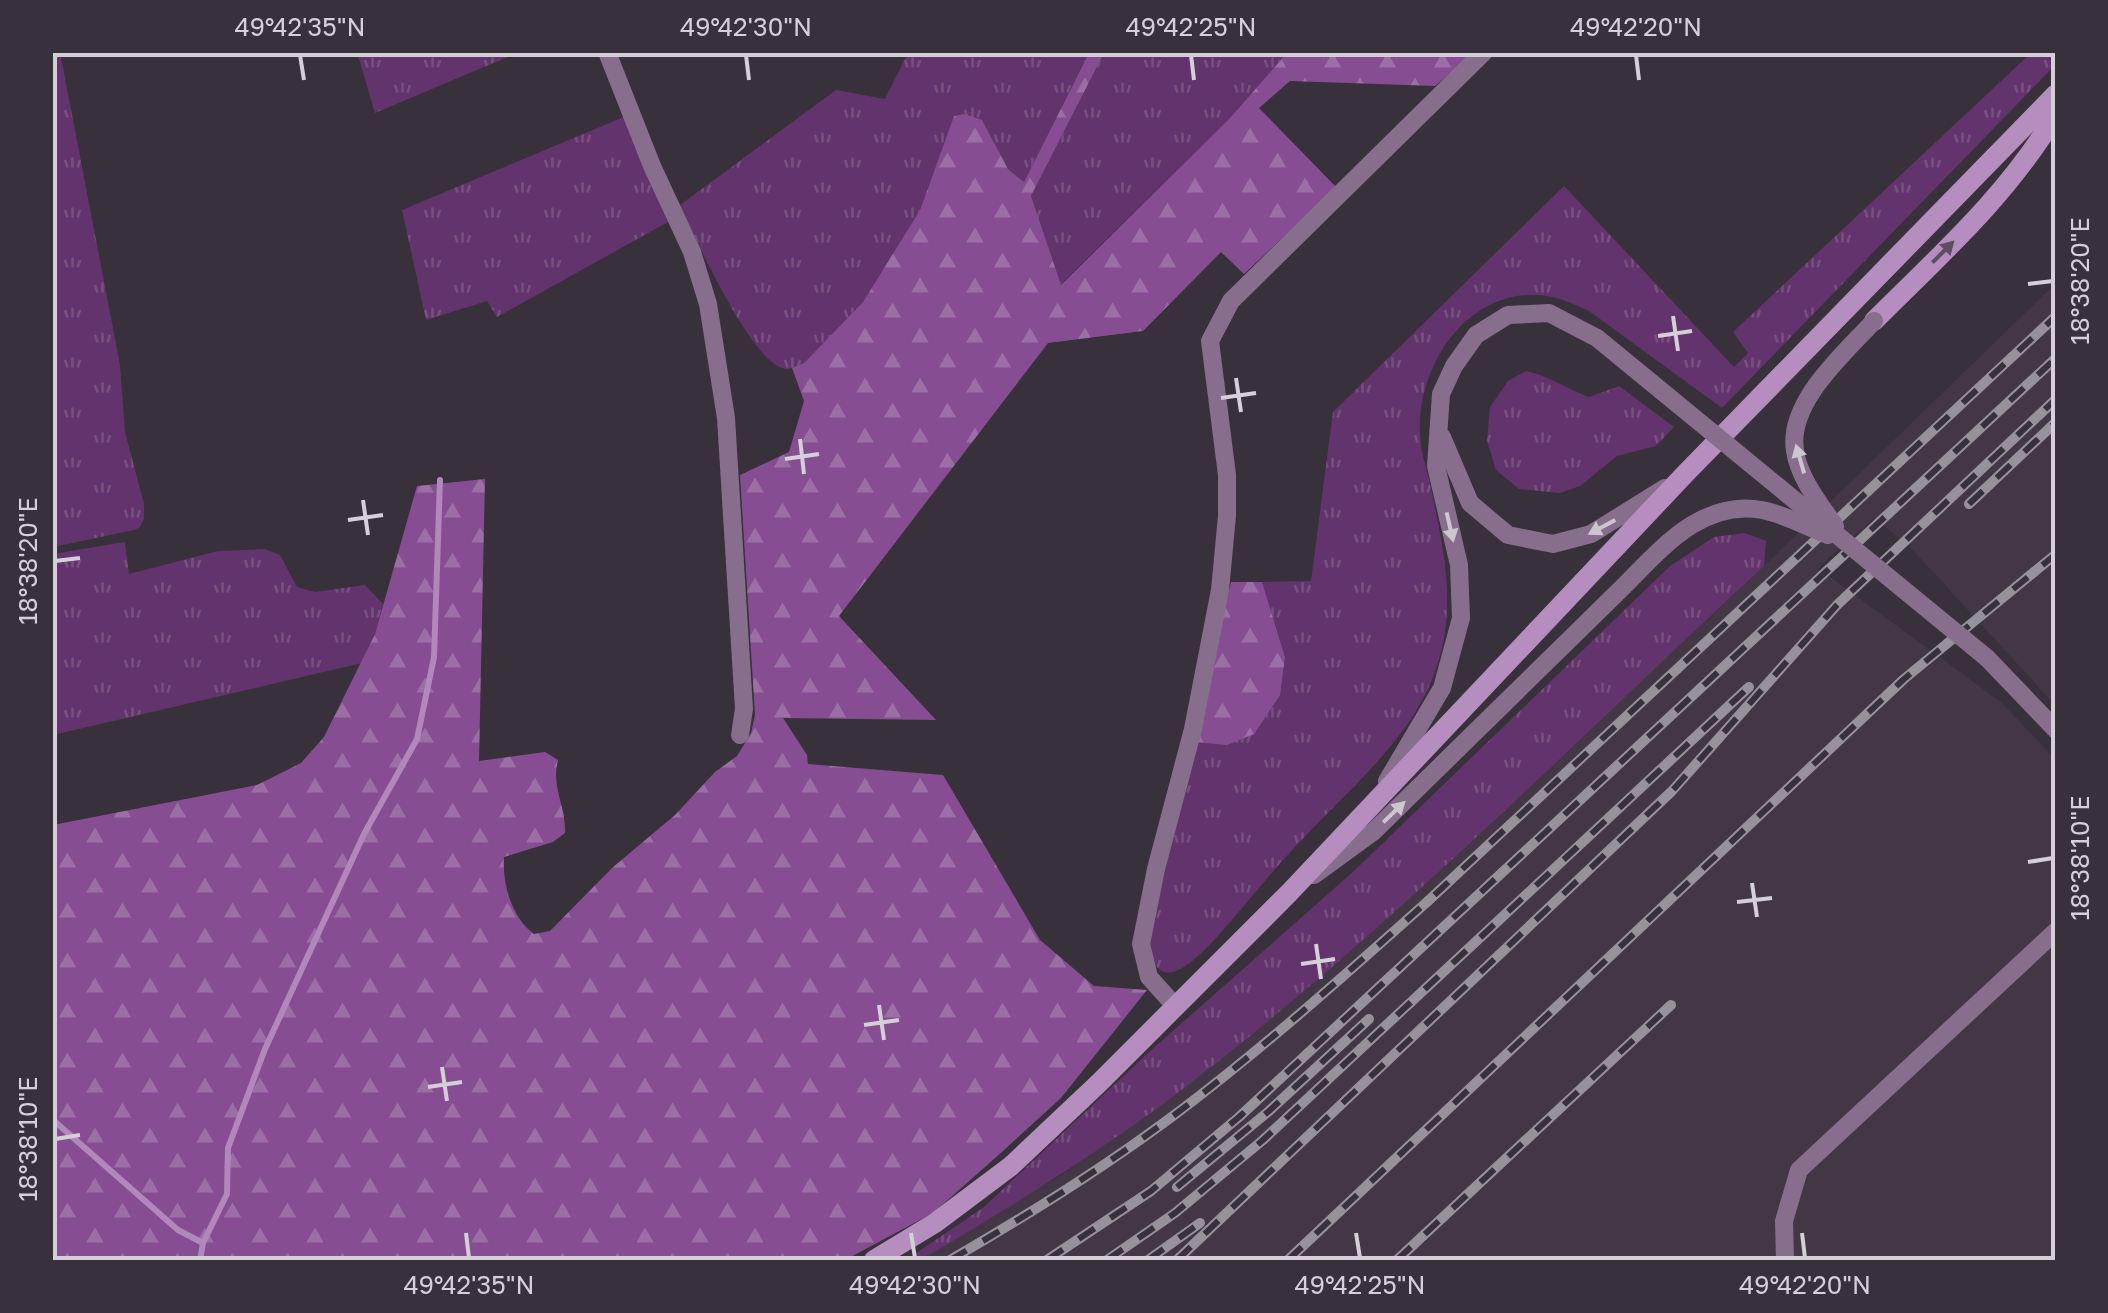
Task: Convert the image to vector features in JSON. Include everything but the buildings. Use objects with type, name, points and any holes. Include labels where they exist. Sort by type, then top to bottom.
[{"type":"main road","points":[[874,1260],[935,1223],[1011,1166],[1176,1006],[1289,893],[1684,475],[2056,94]]},
{"type":"main road","points":[[1874,321],[2004,190],[2030,158],[2056,114]]},
{"type":"street","points":[[607,52],[652,166],[692,252],[708,304],[726,418],[744,709],[740,735]]},
{"type":"street","points":[[1176,1006],[1149,977],[1142,944],[1156,869],[1193,729],[1220,590],[1227,475],[1210,340],[1231,301],[1484,52]]},
{"type":"street","points":[[1379,795],[1442,688],[1462,618],[1459,565],[1436,466],[1441,394],[1454,366],[1476,335],[1508,315],[1550,313],[1597,338],[1987,658],[2056,730]]},
{"type":"street","points":[[1846,543],[1810,489],[1794,450],[1799,418],[1810,392],[1874,321]]},
{"type":"street","points":[[1440,432],[1470,503],[1508,535],[1553,544],[1591,534],[1684,475]]},
{"type":"street","points":[[1289,893],[1373,832],[1673,536],[1706,517],[1734,509],[1762,510],[1846,543]]},
{"type":"street","points":[[1785,1260],[1784,1221],[1798,1170],[2056,930]]},
{"type":"shaded area","points":[[2055,284],[2055,705],[1911,548],[1874,518],[1818,568],[2002,703],[2055,759],[2055,1260],[917,1260],[1060,1176],[1115,1138],[1317,979],[1764,566]]},
{"type":"green space","points":[[60,52],[120,365],[125,432],[144,504],[144,519],[134,530],[53,547],[52,53]]},
{"type":"green space","points":[[357,52],[517,52],[517,53],[375,113]]},
{"type":"green space","points":[[908,53],[1089,53],[1024,182],[1008,169],[982,120],[954,116],[920,210],[863,302],[804,363],[782,368],[769,359],[739,320],[680,205],[836,90],[885,99]]},
{"type":"green space","points":[[1089,53],[1104,53],[1031,196],[1061,285],[1230,118],[1287,53],[1474,53],[1435,86],[1290,81],[1259,108],[1336,187],[1244,274],[1221,252],[1143,331],[1048,343],[839,616],[936,720],[783,718],[807,755],[808,764],[943,775],[1040,940],[1094,986],[1147,990],[1061,1098],[933,1213],[845,1260],[53,1260],[53,825],[257,785],[301,763],[324,737],[375,634],[417,486],[485,479],[479,761],[545,752],[558,760],[556,780],[565,833],[553,842],[504,857],[514,910],[534,934],[550,931],[612,868],[737,756],[751,733],[755,715],[740,475],[789,452],[804,401],[792,368],[804,363],[863,302],[920,210],[954,116],[964,114],[982,120],[1008,169],[1024,182]]},
{"type":"green space","points":[[1104,53],[1287,53],[1230,118],[1060,285],[1031,196]]},
{"type":"green space","points":[[2031,53],[2055,53],[2055,65],[1722,408],[1589,311],[1552,297],[1513,297],[1489,305],[1451,337],[1427,382],[1420,432],[1446,581],[1445,629],[1433,677],[1421,703],[1387,751],[1285,858],[1216,938],[1178,970],[1160,970],[1148,944],[1194,742],[1285,657],[1262,582],[1311,581],[1333,412],[1564,186],[1734,367],[1748,353],[1733,332]]},
{"type":"green space","points":[[626,116],[668,222],[497,317],[487,301],[426,320],[402,210]]},
{"type":"green space","points":[[1526,371],[1589,397],[1619,386],[1674,427],[1656,446],[1617,456],[1580,486],[1560,493],[1519,489],[1496,470],[1487,440],[1490,407],[1508,381]]},
{"type":"green space","points":[[1745,533],[1766,541],[1764,566],[1474,839],[1325,973],[1249,1037],[1114,1139],[936,1251],[917,1260],[906,1260],[984,1207],[1148,1053],[1354,871],[1670,566],[1714,537]]},
{"type":"green space","points":[[125,542],[129,574],[218,551],[265,549],[280,555],[297,587],[315,592],[365,585],[383,604],[375,634],[362,663],[53,735],[53,554]]},
{"type":"green space","points":[[1231,582],[1262,582],[1285,657],[1280,695],[1254,734],[1227,745],[1194,742]]},
{"type":"waterway","points":[[203,1243],[227,1194],[228,1148],[265,1049],[364,834],[417,739],[434,657],[440,480]]},
{"type":"waterway","points":[[52,1119],[178,1230],[203,1243],[200,1260]]},
{"type":"railway","points":[[950,1260],[1125,1150],[1213,1085],[1306,1008],[1427,902],[2056,316]]},
{"type":"railway","points":[[1047,1260],[1151,1191],[1239,1117],[2056,358]]},
{"type":"railway","points":[[1177,1260],[1672,791],[1837,605],[2056,399]]},
{"type":"railway","points":[[1969,504],[2056,422]]},
{"type":"railway","points":[[1288,1260],[1904,679],[2056,554]]},
{"type":"railway","points":[[1107,1260],[1175,1213],[1263,1140],[1749,687]]},
{"type":"railway","points":[[1397,1260],[1671,1005]]},
{"type":"railway","points":[[1177,1187],[1269,1111],[1369,1019]]},
{"type":"railway","points":[[1148,1260],[1200,1223]]}]
